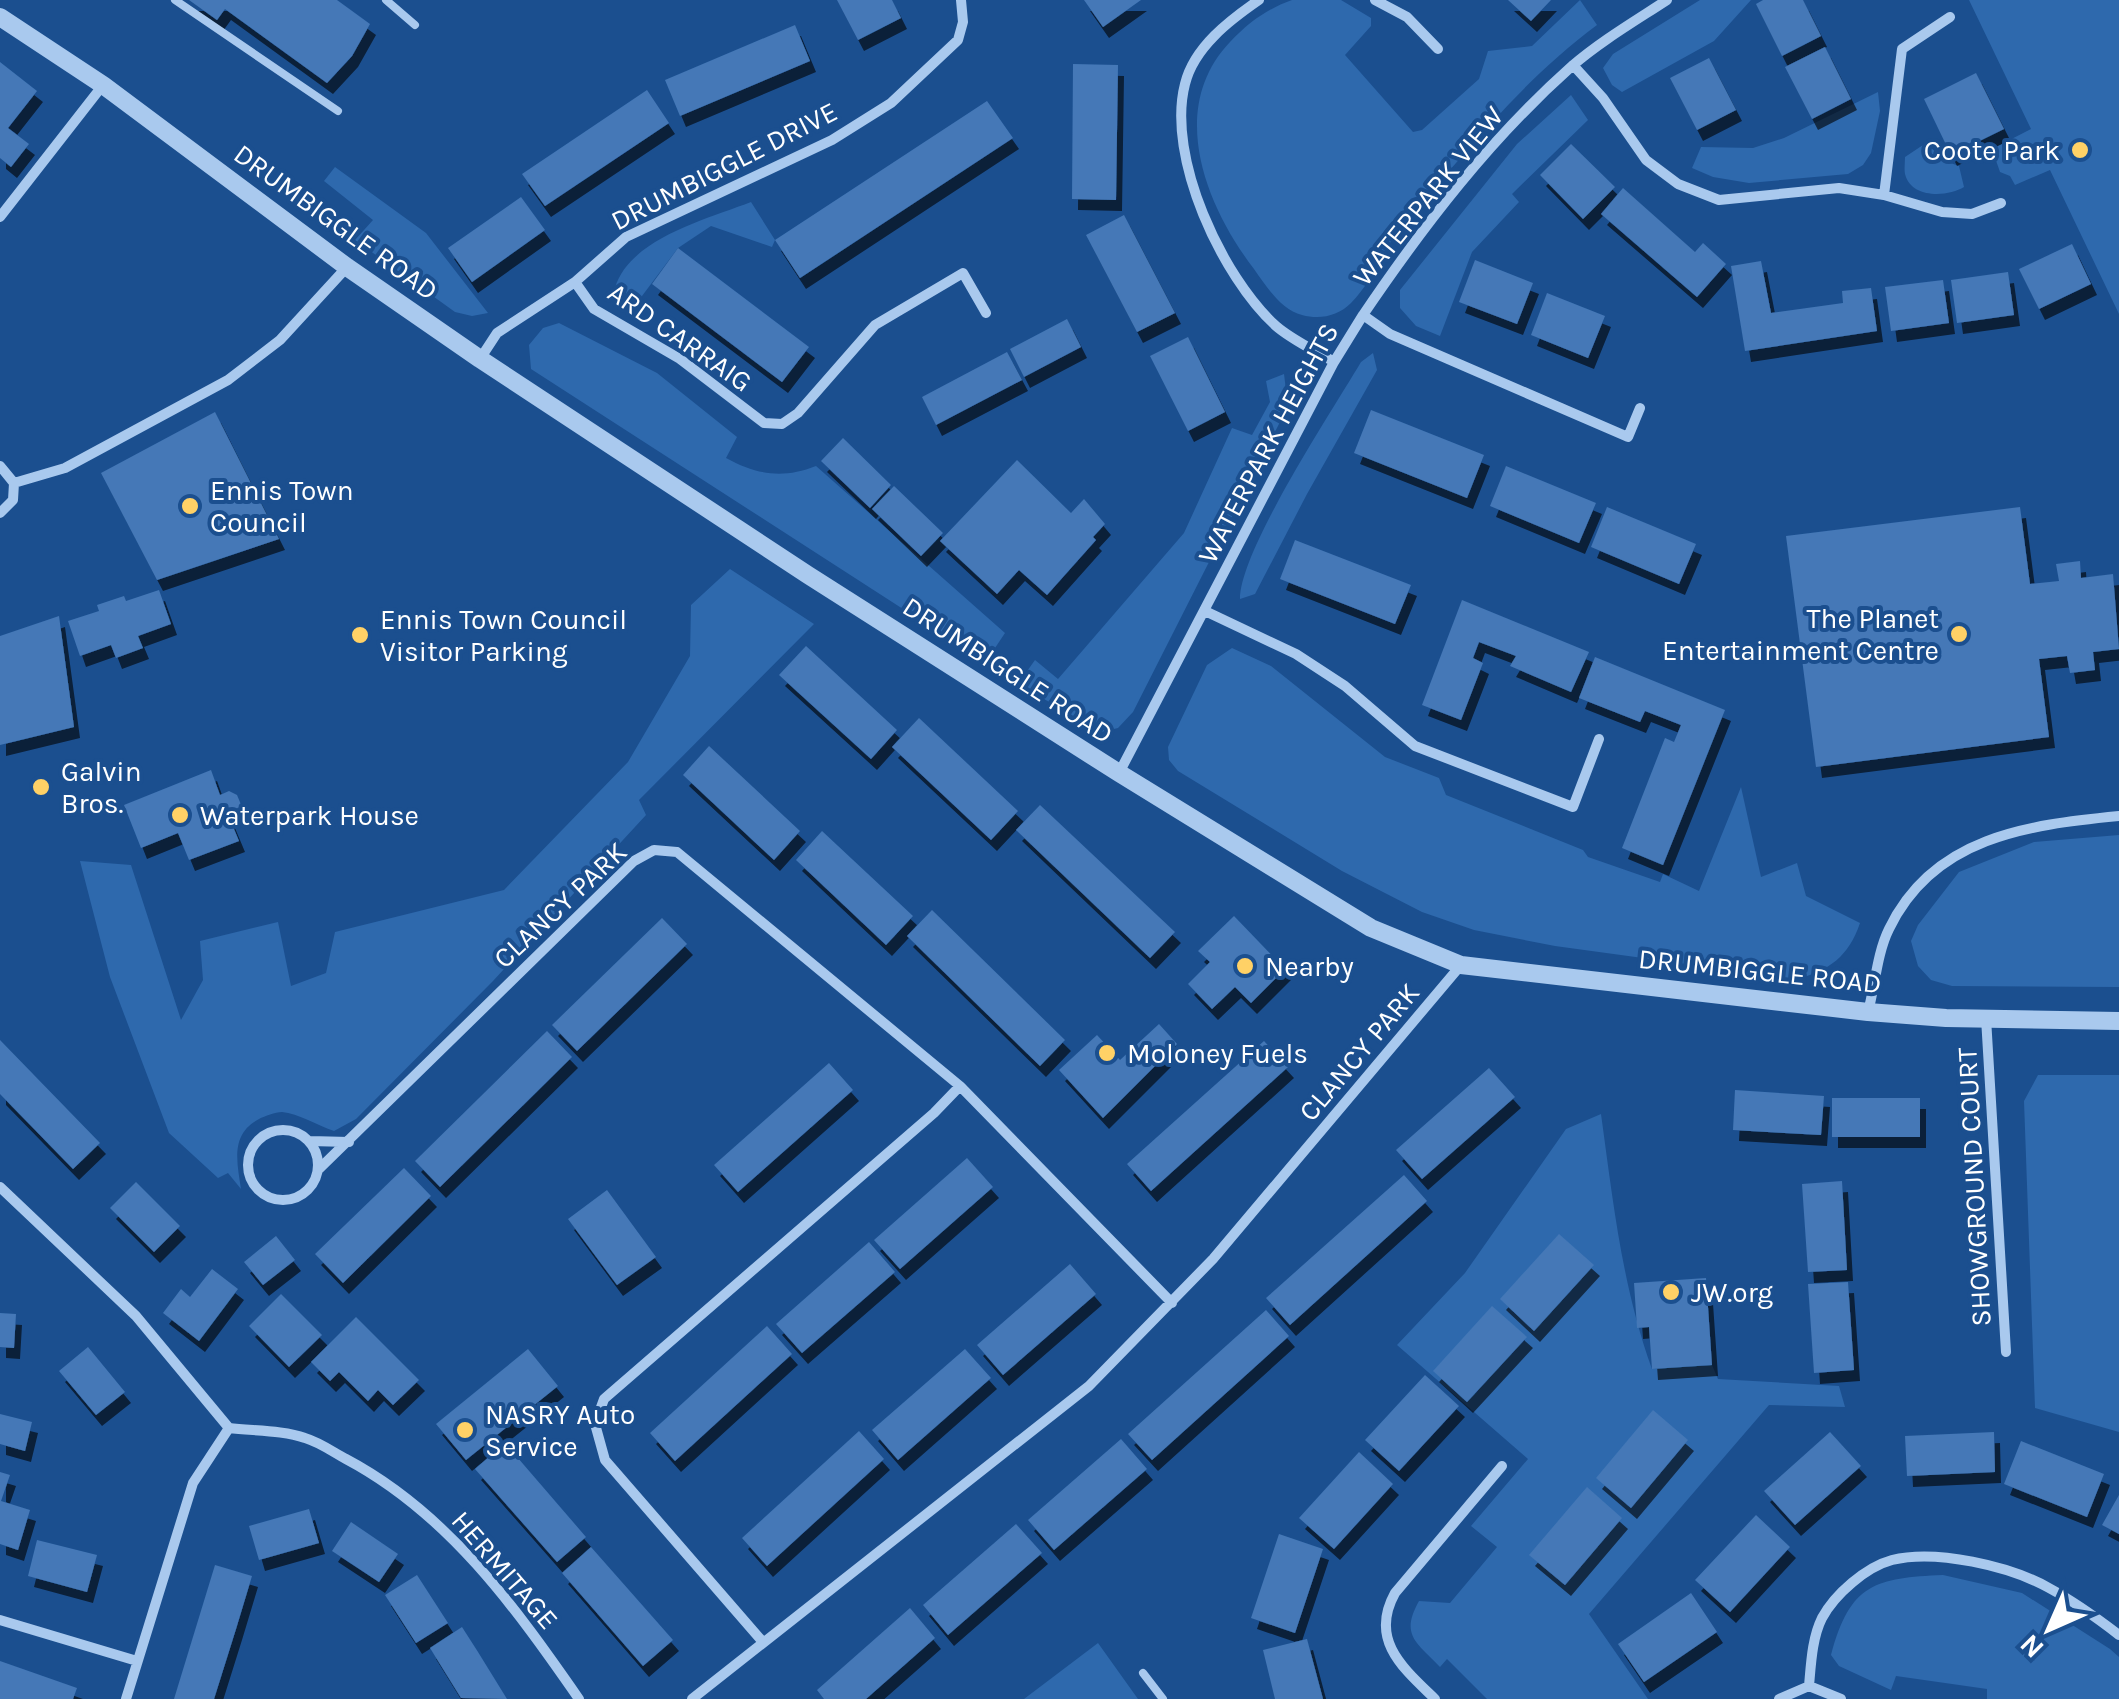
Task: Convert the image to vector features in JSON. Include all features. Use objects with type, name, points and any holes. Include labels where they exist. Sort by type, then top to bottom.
[{"type":"street","name":"DRUMBIGGLE DRIVE","points":[[480,358],[497,333],[575,282],[626,237],[832,140],[891,103],[958,40],[964,22],[961,0]]},
{"type":"street","points":[[1259,0],[1230,20],[1203,49],[1185,83],[1182,130],[1188,177],[1212,234],[1241,282],[1276,326],[1334,362]]},
{"type":"street","points":[[1375,0],[1407,16],[1438,49]]},
{"type":"street","name":"WATERPARK VIEW","points":[[1363,316],[1412,243],[1470,170],[1573,65],[1667,0]]},
{"type":"street","name":"DRUMBIGGLE ROAD","points":[[0,17],[103,85],[346,267],[480,358],[808,575],[1371,928],[1461,965],[1868,1012],[2119,1021]]},
{"type":"street","points":[[1884,194],[1902,49],[1950,17]]},
{"type":"street","points":[[1573,65],[1603,98],[1646,160],[1678,184],[1719,200],[1839,188],[1884,194],[1942,212],[1972,214],[2001,203]]},
{"type":"street","points":[[0,217],[103,85]]},
{"type":"street","points":[[14,482],[65,468],[228,380],[280,340],[346,267]]},
{"type":"street","name":"ARD CARRAIG","points":[[575,282],[594,309],[680,359],[764,423],[782,424],[798,414],[875,326],[964,273],[986,313]]},
{"type":"street","name":"WATERPARK HEIGHTS","points":[[1119,773],[1334,362],[1363,316],[1390,334],[1628,437],[1640,408]]},
{"type":"street","points":[[0,466],[14,482],[13,500],[0,513]]},
{"type":"street","points":[[1205,611],[1296,654],[1345,686],[1415,746],[1573,807],[1599,738]]},
{"type":"street","points":[[1868,1012],[1887,932],[1911,890],[1945,859],[1998,836],[2062,822],[2119,816]]},
{"type":"street","name":"CLANCY PARK","points":[[349,1142],[310,1142],[290,1130],[266,1134],[251,1151],[250,1175],[263,1193],[286,1200],[308,1190],[318,1170],[349,1142],[634,861],[654,850],[677,852],[960,1086],[1172,1303]]},
{"type":"street","name":"CLANCY PARK","points":[[692,1699],[1088,1386],[1172,1303],[1461,965]]},
{"type":"street","name":"SHOWGROUND COURT","points":[[1986,1018],[2006,1352]]},
{"type":"street","points":[[762,1641],[605,1460],[596,1424],[604,1400],[934,1114],[960,1086]]},
{"type":"street","points":[[310,1142],[316,1150],[318,1170]]},
{"type":"street","points":[[0,1187],[136,1316],[229,1428],[193,1482],[126,1699]]},
{"type":"street","name":"HERMITAGE","points":[[229,1428],[305,1437],[401,1493],[456,1540],[521,1616],[579,1699]]},
{"type":"street","points":[[1435,1699],[1398,1664],[1387,1638],[1384,1612],[1395,1593],[1502,1466]]},
{"type":"street","points":[[1809,1686],[1822,1617],[1853,1581],[1892,1560],[1942,1557],[1995,1567],[2047,1586],[2119,1635]]},
{"type":"street","points":[[0,1620],[137,1661]]},
{"type":"street","points":[[1779,1699],[1809,1686],[1841,1699]]},
{"type":"lane","points":[[175,0],[338,111]]},
{"type":"lane","points":[[386,0],[415,25]]},
{"type":"lane","points":[[1142,1673],[1163,1699]]},
{"type":"shaded area","points":[[1292,0],[1341,0],[1371,18],[1371,26],[1345,55],[1413,132],[1422,130],[1479,79],[1488,51],[1532,46],[1580,0],[1597,25],[1522,90],[1421,202],[1351,303],[1322,317],[1302,315],[1281,303],[1236,244],[1208,186],[1197,126],[1200,96],[1211,68],[1230,42],[1259,17]]},
{"type":"shaded area","points":[[1700,0],[1751,0],[1714,41],[1622,92],[1612,85],[1603,68],[1613,54]]},
{"type":"shaded area","name":"Coote Park","points":[[1969,0],[2119,0],[2119,314],[2050,170],[2015,185],[2010,176],[2000,172],[1992,149],[2031,129]]},
{"type":"shaded area","points":[[1878,92],[1880,111],[1871,153],[1863,165],[1848,174],[1749,183],[1713,177],[1692,168],[1701,147],[1753,148],[1784,138]]},
{"type":"shaded area","points":[[1571,95],[1588,120],[1512,194],[1519,202],[1472,252],[1440,336],[1416,326],[1400,308],[1400,290],[1517,144]]},
{"type":"shaded area","points":[[1926,143],[1945,161],[1959,166],[1964,187],[1931,194],[1914,188],[1905,172],[1905,157]]},
{"type":"shaded area","points":[[335,167],[426,233],[488,313],[472,316],[455,312],[355,240],[373,220],[324,181]]},
{"type":"shaded area","points":[[751,202],[775,240],[772,247],[711,226],[678,248],[633,308],[615,288],[623,271],[653,244],[692,224]]},
{"type":"shaded area","points":[[559,323],[657,373],[737,437],[726,458],[770,473],[792,473],[816,466],[1005,633],[989,657],[982,660],[531,369],[529,345],[543,328]]},
{"type":"shaded area","points":[[1373,353],[1377,370],[1255,594],[1240,599],[1244,577],[1271,515],[1361,362]]},
{"type":"shaded area","points":[[1284,374],[1287,398],[1283,416],[1133,712],[1118,728],[1101,732],[1025,688],[1020,681],[1035,660],[1058,679],[1184,533],[1232,428],[1252,435],[1270,402],[1266,381]]},
{"type":"shaded area","points":[[730,569],[814,624],[639,800],[646,815],[493,981],[356,1119],[334,1131],[288,1113],[264,1117],[243,1132],[240,1141],[237,1159],[241,1189],[228,1173],[218,1178],[169,1133],[110,977],[80,861],[131,865],[181,1020],[203,980],[200,941],[278,922],[291,986],[326,973],[335,932],[504,890],[628,762],[690,656],[691,605]]},
{"type":"shaded area","points":[[1232,648],[1271,666],[1385,757],[1439,778],[1446,795],[1583,850],[1588,857],[1660,882],[1663,874],[1699,891],[1741,787],[1761,877],[1797,863],[1806,896],[1860,923],[1855,935],[1836,960],[1818,972],[1796,979],[1555,946],[1474,930],[1422,912],[1342,871],[1178,771],[1169,760],[1168,747],[1207,665]]},
{"type":"shaded area","points":[[2119,835],[2119,987],[1952,986],[1931,980],[1918,966],[1911,941],[1918,925],[1959,872],[2034,842]]},
{"type":"shaded area","points":[[2038,1075],[2119,1075],[2119,1432],[2035,1408],[2024,1101]]},
{"type":"shaded area","points":[[1601,1114],[1626,1275],[1652,1369],[1712,1365],[1718,1379],[1839,1386],[1845,1407],[1769,1405],[1589,1614],[1648,1699],[1487,1699],[1447,1659],[1440,1667],[1424,1651],[1413,1637],[1411,1622],[1419,1601],[1450,1603],[1497,1547],[1471,1526],[1528,1459],[1397,1345],[1465,1273],[1566,1129]]},
{"type":"shaded area","points":[[1943,1575],[2022,1593],[2110,1649],[2119,1657],[2119,1699],[1987,1699],[1987,1689],[1896,1676],[1891,1690],[1839,1666],[1831,1655],[1847,1613],[1857,1599],[1883,1583]]},
{"type":"shaded area","points":[[1098,1643],[1138,1699],[1024,1699]]},
{"type":"building","points":[[189,0],[337,0],[370,24],[352,56],[327,83],[225,9],[217,20]]},
{"type":"building","points":[[837,0],[892,0],[901,18],[858,40]]},
{"type":"building","points":[[1084,0],[1141,0],[1103,27]]},
{"type":"building","points":[[1508,0],[1551,0],[1531,21]]},
{"type":"building","points":[[1763,0],[1803,0],[1821,36],[1782,56],[1756,4]]},
{"type":"building","points":[[795,25],[810,61],[680,116],[665,80]]},
{"type":"building","points":[[1825,47],[1851,99],[1812,119],[1785,67]]},
{"type":"building","points":[[1709,58],[1736,110],[1697,130],[1670,78]]},
{"type":"building","points":[[0,62],[37,91],[8,128],[29,144],[11,167],[0,158]]},
{"type":"building","points":[[1073,64],[1118,65],[1116,200],[1072,199]]},
{"type":"building","points":[[1976,73],[2004,129],[1951,155],[1924,99]]},
{"type":"building","points":[[647,90],[669,123],[545,206],[522,174]]},
{"type":"building","points":[[987,101],[1013,138],[800,278],[775,240]]},
{"type":"building","points":[[1571,144],[1615,187],[1583,219],[1540,175]]},
{"type":"building","points":[[1623,188],[1695,252],[1703,243],[1726,264],[1697,297],[1601,214]]},
{"type":"building","points":[[521,197],[545,230],[472,282],[448,248]]},
{"type":"building","points":[[1124,215],[1175,313],[1137,332],[1086,235]]},
{"type":"building","points":[[2072,244],[2091,284],[2039,309],[2019,269]]},
{"type":"building","points":[[678,248],[809,347],[782,382],[652,284]]},
{"type":"building","points":[[1475,260],[1533,283],[1517,324],[1459,302]]},
{"type":"building","points":[[1761,261],[1771,313],[1843,303],[1842,291],[1871,288],[1877,331],[1745,351],[1731,266]]},
{"type":"building","points":[[2008,272],[2014,315],[1957,323],[1951,280]]},
{"type":"building","points":[[1943,280],[1949,323],[1891,331],[1885,287]]},
{"type":"building","points":[[1547,293],[1605,316],[1588,358],[1531,335]]},
{"type":"building","points":[[1067,319],[1081,347],[1024,377],[1010,349]]},
{"type":"building","points":[[1188,337],[1225,412],[1188,431],[1150,356]]},
{"type":"building","points":[[1007,352],[1022,380],[936,425],[922,397]]},
{"type":"building","points":[[1371,410],[1484,455],[1467,498],[1354,453]]},
{"type":"building","name":"Ennis Town Council","points":[[215,412],[279,539],[157,580],[101,473]]},
{"type":"building","points":[[843,438],[891,485],[870,508],[821,461]]},
{"type":"building","points":[[1017,460],[1071,513],[1084,499],[1105,524],[1093,537],[1096,540],[1047,595],[1019,570],[997,594],[940,541]]},
{"type":"building","points":[[1506,466],[1596,503],[1579,543],[1490,506]]},
{"type":"building","points":[[894,486],[943,533],[921,556],[872,509]]},
{"type":"building","points":[[1607,507],[1696,544],[1679,584],[1591,547]]},
{"type":"building","name":"The Planet Entertainment Centre","points":[[2020,507],[2030,584],[2059,581],[2056,564],[2080,561],[2081,578],[2113,574],[2119,649],[2093,652],[2095,670],[2070,673],[2067,656],[2039,659],[2049,737],[1816,767],[1786,536]]},
{"type":"building","points":[[1295,540],[1411,585],[1395,624],[1280,579]]},
{"type":"building","name":"Ennis Town Council","points":[[159,590],[171,624],[138,636],[143,648],[116,658],[111,645],[80,656],[68,621],[99,611],[97,605]]},
{"type":"building","points":[[1462,600],[1589,652],[1571,692],[1510,666],[1516,656],[1479,642],[1473,658],[1483,663],[1461,720],[1422,705]]},
{"type":"building","points":[[59,616],[74,727],[0,745],[0,636]]},
{"type":"building","points":[[806,646],[897,730],[871,759],[779,675]]},
{"type":"building","points":[[1595,657],[1725,710],[1663,865],[1622,848],[1665,738],[1674,742],[1681,725],[1645,711],[1640,722],[1579,698]]},
{"type":"building","points":[[919,718],[1018,811],[991,840],[892,747]]},
{"type":"building","points":[[709,746],[800,831],[774,860],[683,775]]},
{"type":"building","name":"Waterpark House","points":[[211,770],[220,795],[229,791],[237,795],[242,807],[229,817],[239,841],[189,860],[178,833],[141,848],[124,805]]},
{"type":"building","points":[[1040,805],[1175,932],[1150,958],[1016,830]]},
{"type":"building","points":[[822,831],[913,916],[886,945],[796,860]]},
{"type":"building","points":[[932,910],[1065,1040],[1040,1066],[907,936]]},
{"type":"building","name":"Nearby","points":[[1234,916],[1285,969],[1251,1003],[1235,987],[1212,1009],[1188,984],[1210,962],[1198,951]]},
{"type":"building","points":[[662,918],[687,944],[577,1051],[552,1025]]},
{"type":"building","points":[[1159,1024],[1177,1044],[1103,1118],[1059,1070],[1097,1035],[1120,1060]]},
{"type":"building","points":[[547,1031],[572,1057],[440,1187],[415,1161]]},
{"type":"building","points":[[0,1040],[100,1143],[73,1169],[0,1094]]},
{"type":"building","points":[[1264,1041],[1288,1067],[1151,1191],[1127,1164]]},
{"type":"building","points":[[829,1063],[853,1090],[738,1192],[714,1165]]},
{"type":"building","points":[[1489,1068],[1515,1097],[1422,1179],[1396,1150]]},
{"type":"building","points":[[1735,1090],[1824,1096],[1821,1135],[1733,1130]]},
{"type":"building","points":[[1832,1098],[1920,1098],[1920,1137],[1832,1137]]},
{"type":"building","points":[[967,1158],[993,1187],[900,1269],[874,1240]]},
{"type":"building","points":[[404,1168],[431,1196],[343,1283],[315,1254]]},
{"type":"building","points":[[1404,1175],[1427,1201],[1290,1325],[1266,1298]]},
{"type":"building","points":[[1842,1181],[1847,1270],[1808,1272],[1802,1184]]},
{"type":"building","points":[[136,1182],[180,1226],[154,1252],[110,1208]]},
{"type":"building","points":[[607,1190],[656,1257],[617,1285],[568,1219]]},
{"type":"building","points":[[1559,1234],[1594,1265],[1534,1331],[1500,1299]]},
{"type":"building","points":[[276,1236],[295,1260],[263,1285],[244,1262]]},
{"type":"building","points":[[869,1242],[895,1272],[802,1353],[776,1324]]},
{"type":"building","points":[[1070,1264],[1096,1294],[1003,1375],[977,1345]]},
{"type":"building","points":[[212,1269],[238,1289],[199,1341],[163,1313],[181,1289],[190,1297]]},
{"type":"building","points":[[1706,1278],[1712,1365],[1652,1369],[1649,1327],[1637,1328],[1634,1283]]},
{"type":"building","points":[[1848,1282],[1854,1370],[1814,1373],[1808,1284]]},
{"type":"building","points":[[281,1294],[322,1335],[289,1367],[249,1326]]},
{"type":"building","points":[[1492,1306],[1527,1337],[1467,1402],[1433,1371]]},
{"type":"building","points":[[1266,1310],[1289,1336],[1152,1460],[1128,1434]]},
{"type":"building","points":[[0,1313],[16,1314],[14,1348],[0,1347]]},
{"type":"building","points":[[356,1317],[419,1380],[393,1405],[378,1390],[368,1401],[339,1372],[330,1381],[311,1362]]},
{"type":"building","points":[[767,1326],[792,1354],[675,1461],[650,1433]]},
{"type":"building","points":[[88,1347],[125,1392],[96,1415],[59,1371]]},
{"type":"building","points":[[528,1349],[558,1386],[466,1460],[436,1424]]},
{"type":"building","points":[[965,1349],[991,1378],[898,1460],[872,1430]]},
{"type":"building","points":[[1425,1375],[1459,1406],[1399,1471],[1365,1440]]},
{"type":"building","points":[[1653,1410],[1688,1440],[1631,1508],[1596,1478]]},
{"type":"building","points":[[0,1414],[32,1422],[25,1451],[0,1444]]},
{"type":"building","points":[[859,1431],[884,1459],[767,1566],[742,1538]]},
{"type":"building","points":[[1830,1432],[1861,1466],[1795,1525],[1764,1491]]},
{"type":"building","points":[[1994,1432],[1995,1472],[1907,1476],[1905,1436]]},
{"type":"building","points":[[1121,1439],[1147,1469],[1054,1550],[1028,1520]]},
{"type":"building","points":[[2021,1441],[2104,1474],[2087,1517],[2004,1484]]},
{"type":"building","points":[[505,1443],[586,1537],[557,1562],[475,1469]]},
{"type":"building","points":[[1359,1452],[1393,1484],[1334,1549],[1299,1518]]},
{"type":"building","points":[[0,1472],[10,1475],[1,1501],[30,1510],[18,1550],[0,1544]]},
{"type":"building","points":[[1587,1487],[1622,1518],[1565,1585],[1529,1555]]},
{"type":"building","points":[[2119,1495],[2119,1534],[2102,1525]]},
{"type":"building","points":[[309,1509],[319,1543],[259,1560],[249,1526]]},
{"type":"building","points":[[1756,1515],[1790,1547],[1730,1612],[1695,1580]]},
{"type":"building","points":[[351,1522],[398,1554],[379,1582],[332,1551]]},
{"type":"building","points":[[1016,1524],[1042,1553],[948,1635],[923,1605]]},
{"type":"building","points":[[1279,1534],[1323,1549],[1295,1633],[1251,1618]]},
{"type":"building","points":[[37,1540],[97,1555],[87,1592],[28,1576]]},
{"type":"building","points":[[591,1547],[673,1640],[643,1666],[562,1573]]},
{"type":"building","points":[[215,1565],[252,1576],[236,1629],[214,1699],[174,1699]]},
{"type":"building","points":[[417,1575],[448,1623],[416,1643],[385,1595]]},
{"type":"building","points":[[1691,1593],[1717,1632],[1644,1682],[1618,1644]]},
{"type":"building","points":[[910,1608],[935,1638],[866,1699],[824,1699],[817,1690]]},
{"type":"building","points":[[462,1627],[507,1699],[461,1698],[430,1648]]},
{"type":"building","points":[[1307,1639],[1323,1699],[1275,1699],[1263,1650]]},
{"type":"building","points":[[0,1661],[77,1688],[73,1699],[0,1699]]},
{"type":"place","name":"Coote Park","points":[[2080,150]]},
{"type":"place","name":"Ennis Town Council","points":[[190,506]]},
{"type":"place","name":"The Planet Entertainment Centre","points":[[1959,634]]},
{"type":"place","name":"Ennis Town Council Visitor Parking","points":[[360,635]]},
{"type":"place","name":"Galvin Bros.","points":[[41,787]]},
{"type":"place","name":"Waterpark House","points":[[180,815]]},
{"type":"place","name":"Nearby","points":[[1245,966]]},
{"type":"place","name":"Moloney Fuels","points":[[1107,1053]]},
{"type":"place","name":"JW.org","points":[[1671,1292]]},
{"type":"place","name":"NASRY Auto Service","points":[[465,1430]]}]
